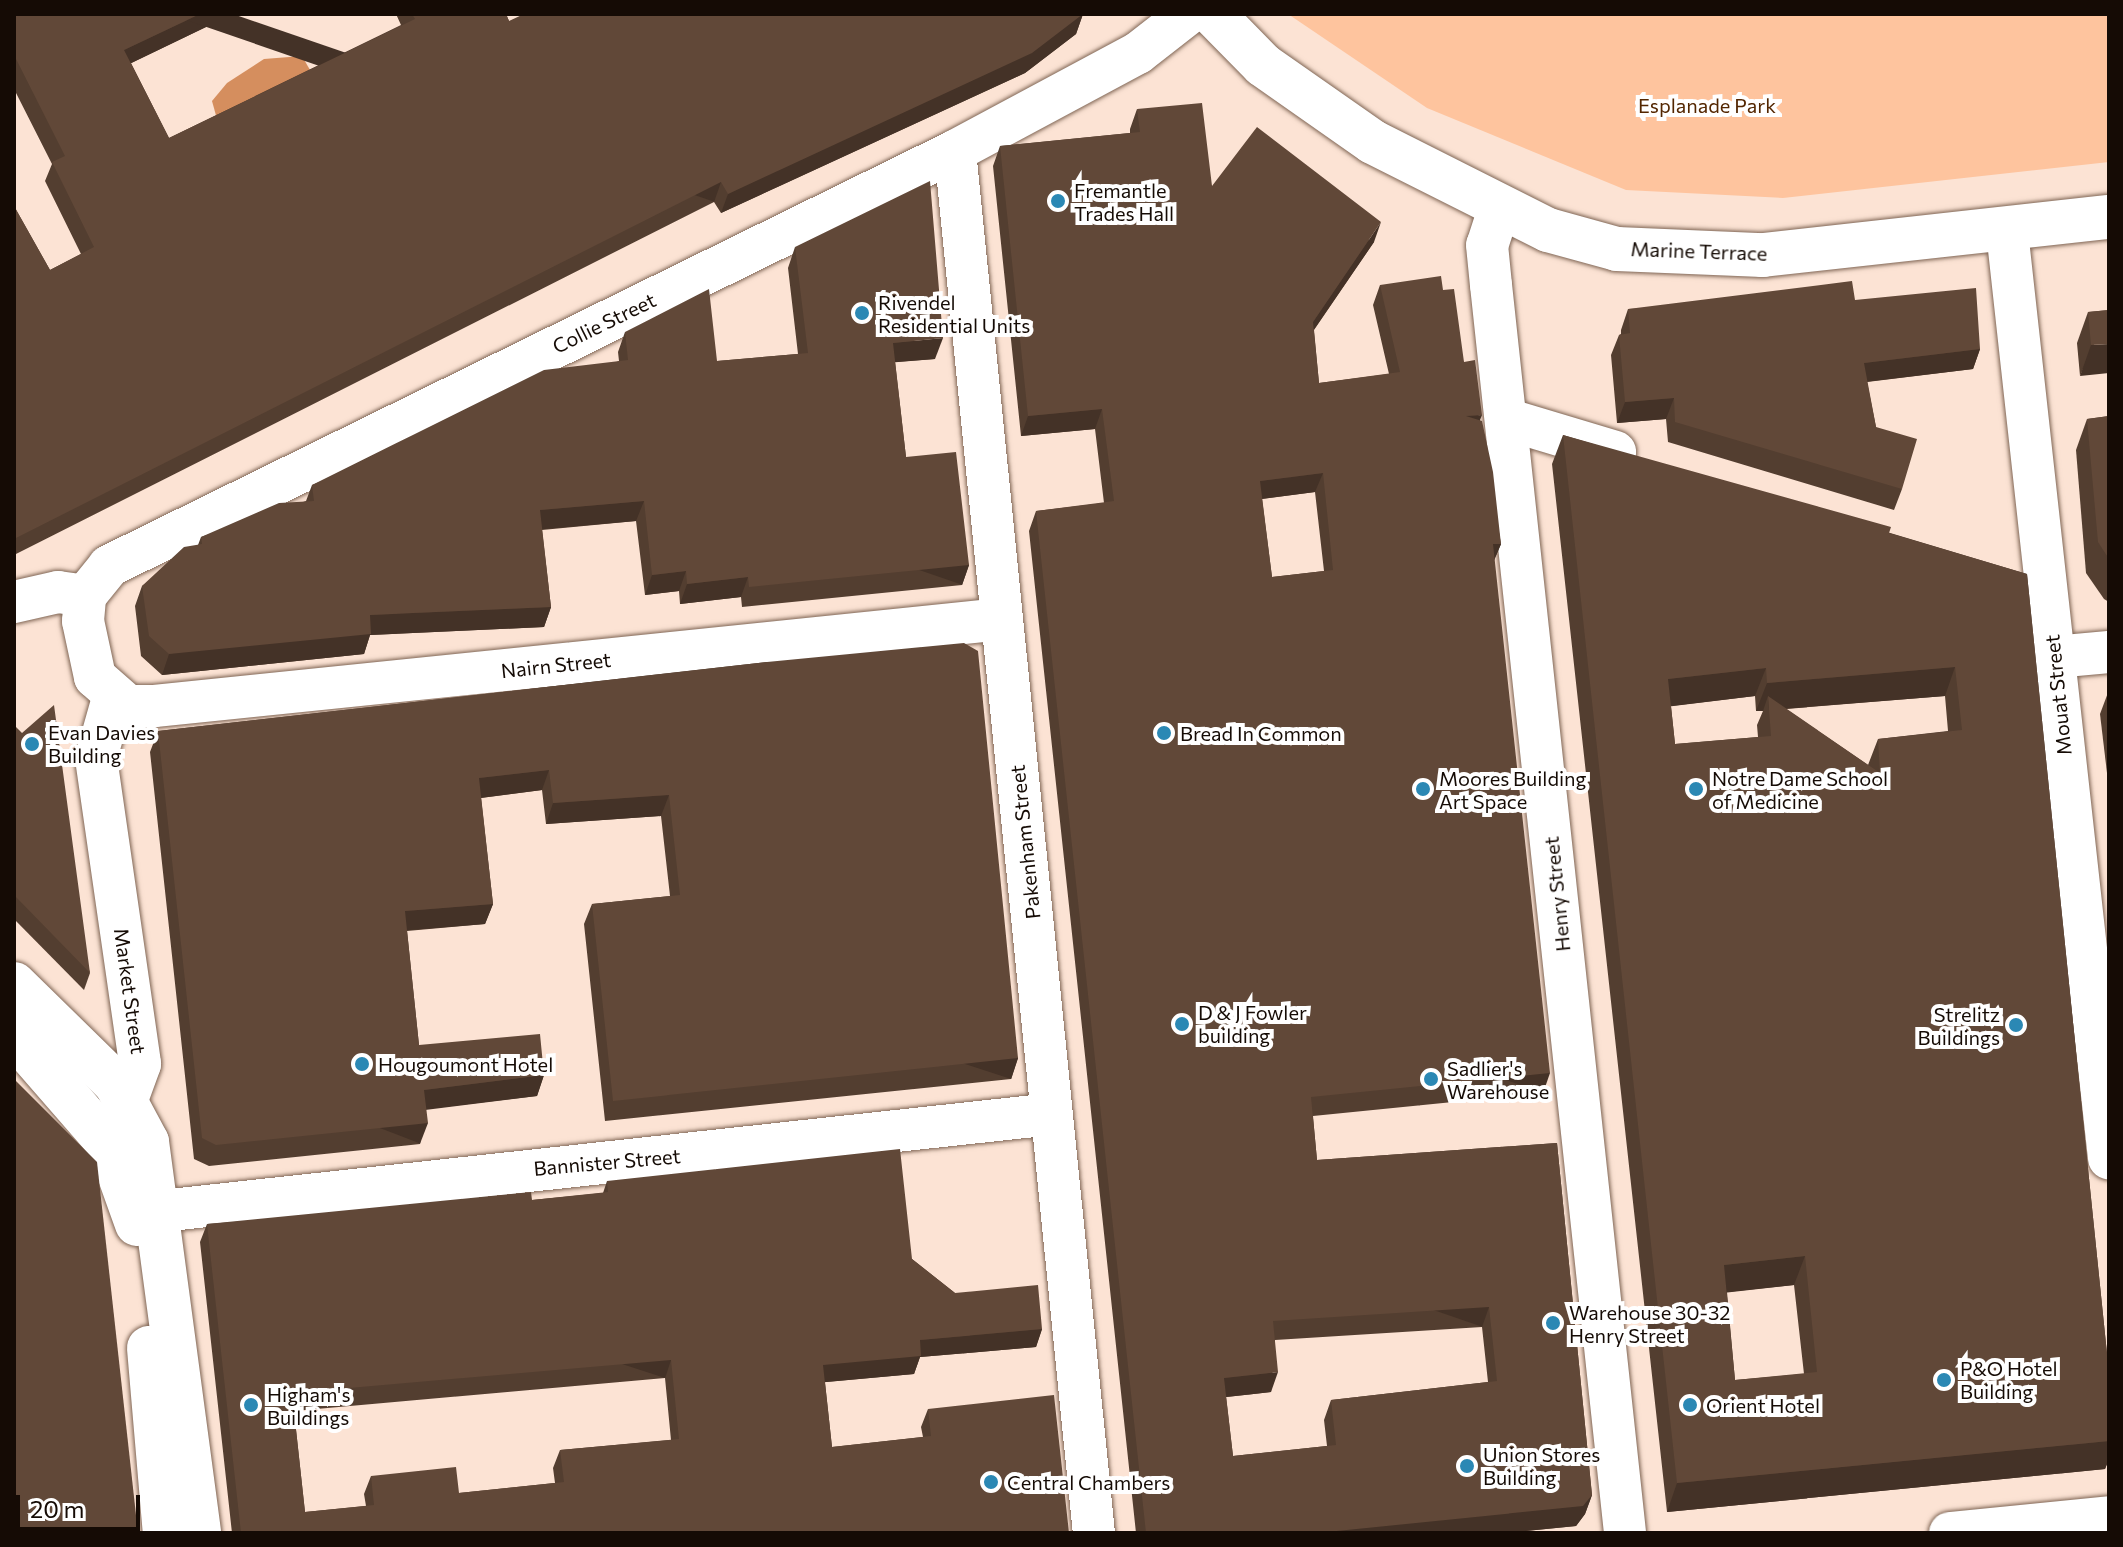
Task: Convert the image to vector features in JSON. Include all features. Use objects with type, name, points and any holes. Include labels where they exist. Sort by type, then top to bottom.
[{"type":"street","name":"Collie Street","points":[[85,596],[109,566],[955,151],[1138,53],[1188,14]]},
{"type":"street","name":"Marine Terrace","points":[[1213,14],[1263,65],[1373,142],[1499,209],[1602,245],[1683,255],[1763,255],[2007,231],[2109,217]]},
{"type":"street","name":"Pakenham Street","points":[[955,151],[1094,1533]]},
{"type":"street","name":"Henry Street","points":[[1499,209],[1487,245],[1625,1533]]},
{"type":"street","name":"Mouat Street","points":[[2007,231],[2109,1158]]},
{"type":"street","points":[[1506,419],[1656,464]]},
{"type":"street","points":[[2001,566],[2046,580]]},
{"type":"street","points":[[14,602],[58,592],[85,596],[87,652],[113,698]]},
{"type":"street","name":"Nairn Street","points":[[113,698],[154,706],[1002,619]]},
{"type":"street","points":[[2054,657],[2109,652]]},
{"type":"street","name":"Market Street","points":[[113,698],[96,758],[140,1064],[127,1099]]},
{"type":"street","points":[[14,984],[127,1099],[147,1142],[161,1211],[199,1533]]},
{"type":"street","points":[[14,1035],[108,1143],[138,1225],[165,1533]]},
{"type":"street","name":"Bannister Street","points":[[161,1211],[1052,1114]]},
{"type":"street","points":[[1950,1533],[2109,1517]]},
{"type":"green space","name":"Esplanade Park","points":[[1288,14],[2109,14],[2109,162],[1783,198],[1626,190],[1427,108]]},
{"type":"shaded area","points":[[302,56],[310,70],[217,119],[212,101],[227,83],[264,59]]},
{"type":"building","points":[[14,14],[200,14],[124,50],[169,138],[415,19],[412,14],[506,14],[509,21],[524,14],[1083,14],[1032,53],[728,194],[721,182],[14,539],[14,206],[50,270],[94,247],[52,162],[65,156],[14,55]]},
{"type":"building","points":[[1202,103],[1212,186],[1257,127],[1381,222],[1313,322],[1319,383],[1400,372],[1380,285],[1441,276],[1443,290],[1454,289],[1464,362],[1475,360],[1482,415],[1466,416],[1482,421],[1493,472],[1501,544],[1493,544],[1550,1073],[1311,1097],[1317,1160],[1557,1143],[1592,1495],[1583,1506],[1317,1533],[1146,1533],[1036,511],[1114,501],[1102,409],[1028,416],[1000,146],[1140,132],[1137,109]],"holes":[[[1323,473],[1333,570],[1272,577],[1260,481]],[[1489,1307],[1497,1381],[1331,1400],[1336,1445],[1233,1456],[1224,1378],[1278,1372],[1273,1321]]]},
{"type":"building","points":[[930,181],[943,338],[893,343],[906,457],[956,452],[969,565],[749,587],[748,577],[687,584],[686,571],[652,575],[644,501],[540,510],[551,607],[370,615],[371,634],[169,654],[149,636],[142,586],[184,547],[202,544],[201,537],[279,503],[314,501],[312,485],[544,370],[628,360],[625,332],[709,289],[717,361],[808,353],[795,247]]},
{"type":"building","points":[[1852,281],[1855,300],[1976,288],[1980,349],[1864,363],[1876,427],[1917,439],[1902,489],[1675,422],[1674,398],[1625,402],[1619,335],[1630,333],[1628,309]]},
{"type":"building","points":[[2109,310],[2109,344],[2091,345],[2088,312]]},
{"type":"building","points":[[2109,416],[2109,559],[2098,542],[2087,419]]},
{"type":"building","points":[[1563,435],[1891,527],[1889,533],[2027,574],[2109,1373],[2109,1441],[1677,1483]],"holes":[[[1955,667],[1962,730],[1878,739],[1880,773],[1768,696],[1771,736],[1675,744],[1668,679],[1766,668],[1767,683]],[[1805,1256],[1817,1372],[1735,1380],[1724,1265]]]},
{"type":"building","points":[[964,643],[978,651],[1018,1058],[613,1101],[592,904],[680,895],[669,795],[553,803],[549,770],[479,778],[493,904],[405,911],[419,1045],[540,1034],[544,1075],[424,1090],[428,1123],[216,1145],[202,1138],[158,731],[767,662]]},
{"type":"building","points":[[54,705],[90,973],[14,895],[14,725],[22,733]]},
{"type":"building","points":[[14,1079],[97,1162],[138,1533],[14,1533]]},
{"type":"building","points":[[900,1149],[912,1259],[955,1293],[1038,1285],[1042,1329],[920,1340],[921,1356],[823,1365],[832,1447],[931,1436],[928,1409],[1054,1395],[1069,1533],[241,1533],[207,1224],[531,1192],[532,1200],[608,1192],[607,1181]],"holes":[[[671,1360],[679,1439],[560,1450],[564,1482],[459,1493],[456,1467],[371,1476],[374,1505],[305,1512],[292,1393]]]},
{"type":"place","name":"Fremantle Trades Hall","points":[[1058,201]]},
{"type":"place","name":"Rivendel Residential Units","points":[[862,313]]},
{"type":"place","name":"Bread In Common","points":[[1164,733]]},
{"type":"place","name":"Evan Davies Building","points":[[32,744]]},
{"type":"place","name":"Moores Building Art Space","points":[[1423,789]]},
{"type":"place","name":"Notre Dame School of Medicine","points":[[1696,789]]},
{"type":"place","name":"D & J Fowler building","points":[[1182,1024]]},
{"type":"place","name":"Strelitz Buildings","points":[[2016,1025]]},
{"type":"place","name":"Hougoumont Hotel","points":[[362,1064]]},
{"type":"place","name":"Sadlier's Warehouse","points":[[1431,1079]]},
{"type":"place","name":"Warehouse 30-32 Henry Street","points":[[1553,1323]]},
{"type":"place","name":"P&O Hotel Building","points":[[1944,1380]]},
{"type":"place","name":"Higham's Buildings","points":[[251,1405]]},
{"type":"place","name":"Orient Hotel","points":[[1690,1405]]},
{"type":"place","name":"Union Stores Building","points":[[1467,1466]]},
{"type":"place","name":"Central Chambers","points":[[991,1482]]}]
